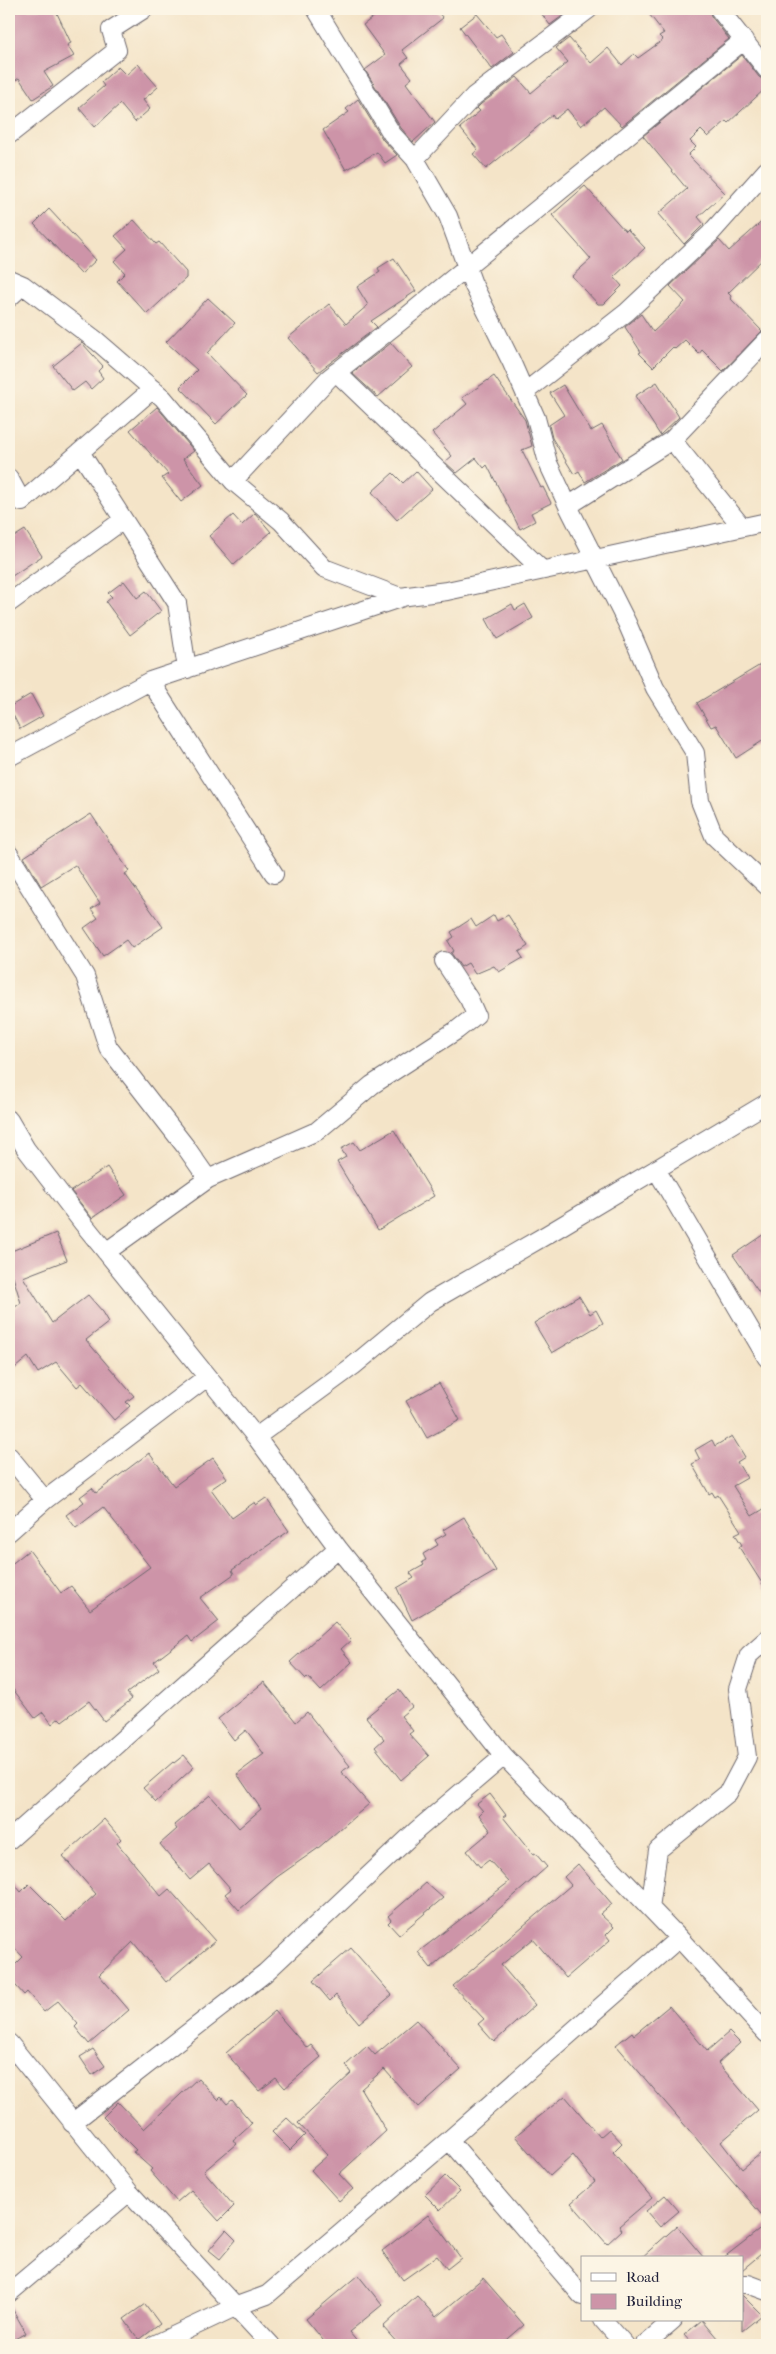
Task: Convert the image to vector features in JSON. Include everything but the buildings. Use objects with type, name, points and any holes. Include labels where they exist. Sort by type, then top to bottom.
[{"type":"street","points":[[9,135],[117,50],[111,30],[144,9]]},
{"type":"street","points":[[316,9],[392,134],[415,160],[448,216],[467,267],[536,418],[548,463],[593,559],[627,623],[655,688],[694,753],[700,801],[714,836],[767,886]]},
{"type":"street","points":[[415,160],[474,96],[589,9]]},
{"type":"street","points":[[719,9],[767,70]]},
{"type":"street","points":[[233,481],[336,372],[744,40]]},
{"type":"street","points":[[525,392],[627,312],[710,234],[767,170]]},
{"type":"street","points":[[9,298],[16,282],[97,342],[153,389],[163,398],[233,481],[281,521],[324,568],[400,597],[447,591],[767,522]]},
{"type":"street","points":[[568,506],[672,440],[767,340]]},
{"type":"street","points":[[336,372],[542,570]]},
{"type":"street","points":[[9,478],[22,502],[153,389]]},
{"type":"street","points":[[672,440],[742,527]]},
{"type":"street","points":[[80,452],[177,604],[187,669]]},
{"type":"street","points":[[9,603],[123,520]]},
{"type":"street","points":[[9,757],[150,681],[406,596]]},
{"type":"street","points":[[150,681],[274,874]]},
{"type":"street","points":[[9,854],[85,976],[108,1047],[185,1146],[208,1180]]},
{"type":"street","points":[[106,1252],[208,1180],[317,1131],[372,1084],[457,1030],[476,1015],[469,999],[444,961]]},
{"type":"street","points":[[256,1438],[353,1366],[430,1302],[767,1103]]},
{"type":"street","points":[[9,1120],[26,1149],[106,1252],[256,1438],[338,1548],[504,1756],[679,1938],[767,2034]]},
{"type":"street","points":[[656,1169],[767,1358]]},
{"type":"street","points":[[9,1532],[45,1500],[207,1377]]},
{"type":"street","points":[[9,1456],[45,1500]]},
{"type":"street","points":[[9,1840],[338,1548]]},
{"type":"street","points":[[650,1908],[658,1850],[728,1793],[747,1757],[738,1689],[749,1655],[767,1639]]},
{"type":"street","points":[[72,2123],[265,1973],[417,1830],[504,1756]]},
{"type":"street","points":[[154,2345],[237,2306],[266,2295],[449,2140],[679,1938]]},
{"type":"street","points":[[9,2043],[128,2192],[272,2345]]},
{"type":"street","points":[[449,2140],[581,2295]]},
{"type":"street","points":[[9,2293],[128,2192]]},
{"type":"street","points":[[744,2284],[767,2291]]},
{"type":"street","points":[[606,2322],[625,2345]]},
{"type":"street","points":[[644,2345],[671,2322]]}]
